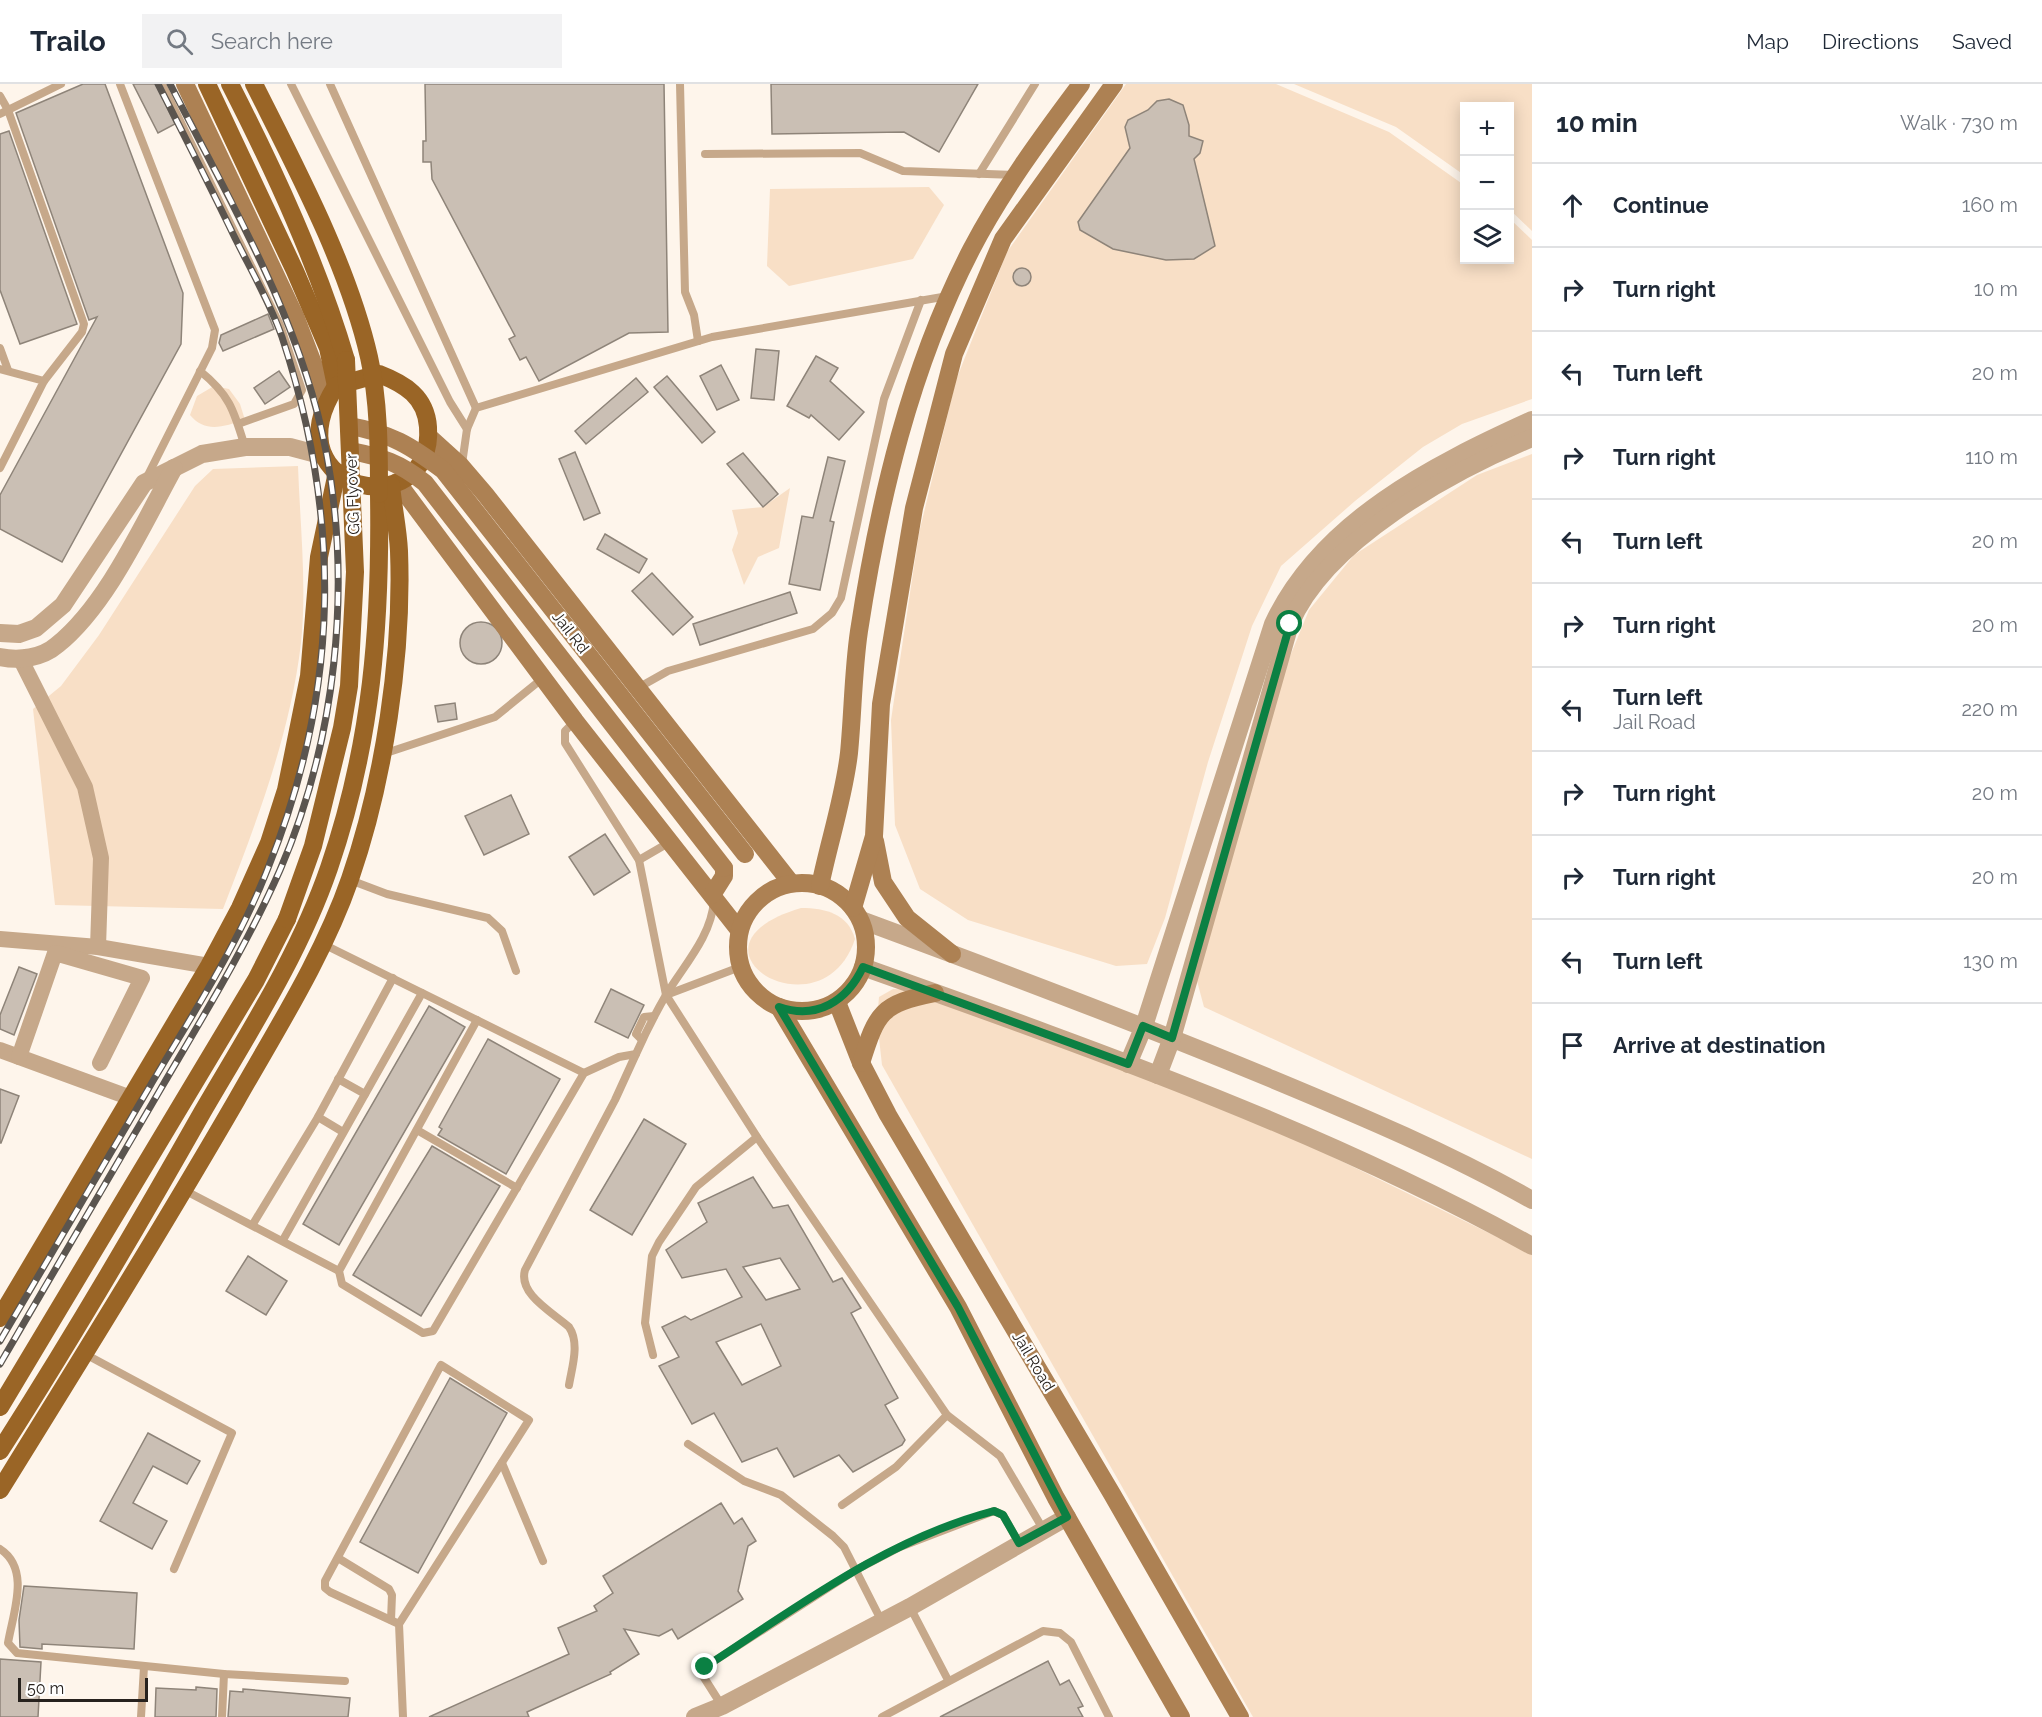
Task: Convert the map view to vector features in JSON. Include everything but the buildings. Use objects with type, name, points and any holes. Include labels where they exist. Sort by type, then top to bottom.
[{"type":"main road","points":[[185,84],[332,393]]},
{"type":"main road","points":[[207,84],[295,271],[328,348],[332,393],[319,424],[319,442],[324,456],[350,483],[373,488],[394,484],[420,463],[429,437],[427,413],[416,395],[402,383],[379,374],[349,380],[332,393]]},
{"type":"main road","name":"GG Flyover","points":[[0,1407],[256,980],[287,919],[313,846],[342,728],[349,686],[355,572],[346,360],[336,325],[272,171],[230,84]]},
{"type":"main road","name":"GG Flyover","points":[[0,1451],[74,1333],[255,1025],[314,908],[329,867],[350,795],[364,735],[376,655],[380,546],[378,430],[369,358],[346,287],[298,172],[254,84]]},
{"type":"main road","points":[[820,886],[848,755],[855,658],[882,507],[910,400],[949,296],[972,248],[1018,175],[1081,84]]},
{"type":"main road","points":[[857,914],[874,836],[883,692],[914,508],[954,354],[1003,239],[1114,84]]},
{"type":"main road","name":"Jail Rd","points":[[350,426],[378,430],[409,444],[443,470],[745,854],[773,861]]},
{"type":"main road","points":[[429,437],[461,466],[791,883]]},
{"type":"main road","name":"Jail Rd","points":[[351,451],[379,457],[403,466],[425,483],[724,868],[723,876],[713,896]]},
{"type":"main road","points":[[0,1318],[209,966],[240,908],[269,843],[286,790],[309,676],[319,557],[338,472]]},
{"type":"main road","points":[[394,484],[575,721],[739,930]]},
{"type":"main road","points":[[0,1490],[184,1190],[322,944],[350,880],[372,802],[397,653],[399,551],[394,484]]},
{"type":"main road","points":[[874,836],[883,882],[907,918],[952,954]]},
{"type":"main road","points":[[791,883],[820,886],[843,897],[857,914],[867,949],[863,967],[855,984],[837,1002],[816,1011],[790,1011],[772,1005],[746,979],[740,967],[737,949],[739,930],[746,913],[758,899],[770,890],[791,883]]},
{"type":"main road","points":[[861,1063],[873,1024],[900,1000],[935,993]]},
{"type":"main road","name":"Jail Road","points":[[837,1002],[861,1063],[888,1114],[1112,1494],[1240,1717]]},
{"type":"main road","points":[[779,1007],[958,1307],[1067,1517],[1181,1717]]},
{"type":"street","points":[[1128,1064],[1143,1026],[1273,624],[1284,600],[1315,559],[1367,513],[1468,449],[1532,420]]},
{"type":"street","points":[[1158,1075],[1172,1038],[1290,624],[1299,602],[1332,562],[1370,529],[1475,462],[1532,438]]},
{"type":"street","points":[[0,633],[19,634],[36,628],[63,605],[144,483],[202,454],[245,447],[290,447],[324,456]]},
{"type":"street","points":[[0,657],[20,658],[37,655],[57,645],[96,604],[174,468]]},
{"type":"street","points":[[20,658],[85,787],[101,858],[98,947]]},
{"type":"street","points":[[857,914],[952,954],[1143,1026],[1376,1123],[1493,1178],[1532,1200]]},
{"type":"street","points":[[0,939],[98,947],[209,966]]},
{"type":"street","points":[[19,1057],[55,953],[142,978],[100,1063]]},
{"type":"street","points":[[863,967],[1158,1075],[1379,1169],[1532,1246]]},
{"type":"street","points":[[0,1050],[132,1098]]},
{"type":"street","points":[[695,1717],[725,1711],[881,1620],[910,1607],[1067,1517]]},
{"type":"lane","points":[[4,112],[61,84]]},
{"type":"lane","points":[[120,84],[215,330],[215,341],[144,483]]},
{"type":"lane","points":[[162,84],[280,325],[302,390],[294,404],[238,424]]},
{"type":"lane","points":[[291,84],[450,402],[467,429]]},
{"type":"lane","points":[[330,84],[476,408],[467,429],[461,466]]},
{"type":"lane","points":[[680,84],[685,292],[694,315],[698,341]]},
{"type":"lane","points":[[979,174],[1035,84]]},
{"type":"lane","points":[[0,96],[84,324],[82,333],[44,381],[0,468]]},
{"type":"lane","points":[[705,154],[860,153],[903,171],[1018,175]]},
{"type":"lane","points":[[476,408],[698,341],[949,296]]},
{"type":"lane","points":[[636,689],[668,671],[813,629],[832,613],[841,597],[849,568],[884,399],[921,300]]},
{"type":"lane","points":[[0,348],[4,370],[44,381]]},
{"type":"lane","points":[[200,371],[224,392],[232,404],[245,447]]},
{"type":"lane","points":[[381,755],[495,717],[543,678]]},
{"type":"lane","points":[[575,721],[565,731],[565,743],[639,860],[666,995],[758,1137],[947,1415],[1000,1456],[1043,1529]]},
{"type":"lane","points":[[639,860],[670,842]]},
{"type":"lane","points":[[350,880],[387,894],[488,918],[502,931],[516,971]]},
{"type":"lane","points":[[569,1385],[574,1334],[526,1290],[522,1280],[525,1270],[615,1100],[654,1016],[712,919],[713,896]]},
{"type":"lane","points":[[322,944],[584,1073]]},
{"type":"lane","points":[[666,995],[740,967]]},
{"type":"lane","points":[[253,1224],[318,1118],[393,978]]},
{"type":"lane","points":[[284,1240],[422,993]]},
{"type":"lane","points":[[477,1020],[339,1271],[342,1284],[423,1334],[434,1331],[584,1073],[619,1057],[636,1054]]},
{"type":"lane","points":[[338,1079],[365,1094]]},
{"type":"lane","points":[[318,1118],[343,1132]]},
{"type":"lane","points":[[417,1130],[517,1188]]},
{"type":"lane","points":[[653,1355],[645,1323],[652,1256],[658,1242],[696,1187],[758,1137]]},
{"type":"lane","points":[[184,1190],[284,1240],[339,1271]]},
{"type":"lane","points":[[84,1354],[232,1432],[174,1569]]},
{"type":"lane","points":[[441,1365],[529,1420],[395,1622],[325,1588],[325,1581],[441,1365]]},
{"type":"lane","points":[[842,1505],[896,1467],[947,1415]]},
{"type":"lane","points":[[688,1444],[744,1481],[781,1495],[833,1536],[844,1547],[881,1620]]},
{"type":"lane","points":[[502,1463],[543,1561]]},
{"type":"lane","points":[[725,1711],[703,1676],[705,1667],[856,1570],[900,1547],[994,1511],[1003,1515],[1019,1543]]},
{"type":"lane","points":[[0,1549],[15,1563],[19,1577],[9,1643],[17,1653],[224,1674],[345,1681]]},
{"type":"lane","points":[[338,1558],[389,1589],[392,1595],[403,1717]]},
{"type":"lane","points":[[910,1607],[948,1680]]},
{"type":"lane","points":[[882,1717],[1043,1630],[1060,1633],[1071,1642],[1109,1717]]},
{"type":"lane","points":[[141,1717],[144,1667]]},
{"type":"lane","points":[[222,1717],[224,1674]]},
{"type":"shaded area","points":[[1126,84],[1276,84],[1389,132],[1460,182],[1460,264],[1514,264],[1514,223],[1532,240],[1532,399],[1462,424],[1423,447],[1355,501],[1281,566],[1252,626],[1208,762],[1165,918],[1147,964],[1116,966],[968,920],[920,889],[895,825],[891,720],[919,533],[956,380],[1007,252]]},
{"type":"shaded area","points":[[1294,84],[1532,84],[1532,231],[1514,214],[1514,102],[1460,102],[1460,172],[1396,127]]},
{"type":"shaded area","points":[[929,187],[944,205],[913,259],[789,286],[767,266],[770,189]]},
{"type":"shaded area","points":[[214,386],[229,389],[240,404],[245,420],[209,427],[202,425],[190,415],[197,396]]},
{"type":"shaded area","points":[[1532,454],[1532,1159],[1204,1007],[1193,966],[1277,688],[1309,610],[1354,555],[1477,475]]},
{"type":"shaded area","points":[[298,466],[303,621],[296,678],[270,779],[223,909],[55,905],[33,709],[61,686],[99,635],[195,486],[213,469]]},
{"type":"shaded area","points":[[790,488],[779,548],[758,557],[744,585],[732,550],[738,533],[732,510],[763,507]]},
{"type":"shaded area","points":[[801,908],[819,909],[835,914],[852,930],[855,939],[838,968],[814,982],[789,984],[766,976],[751,962],[749,944],[764,925]]},
{"type":"shaded area","points":[[893,989],[914,990],[1204,1094],[1532,1254],[1532,1717],[1253,1717],[882,1065],[877,1020],[879,997]]},
{"type":"railway","points":[[0,1341],[198,1006],[243,925],[268,868],[292,802],[309,736],[320,670],[324,604],[323,538],[315,472],[302,405],[282,337],[272,312],[158,84]]},
{"type":"railway","points":[[0,1364],[209,1006],[267,898],[299,821],[314,769],[326,717],[334,664],[338,610],[338,556],[334,503],[315,402],[300,355],[261,262],[170,84]]},
{"type":"route","points":[[705,1667],[856,1570],[900,1547],[988,1512],[1000,1512],[1003,1515],[1019,1543],[1067,1517],[958,1307],[814,1062],[779,1007],[790,1011],[816,1011],[837,1002],[855,984],[863,967],[1128,1064],[1143,1026],[1172,1038],[1290,624]]}]
